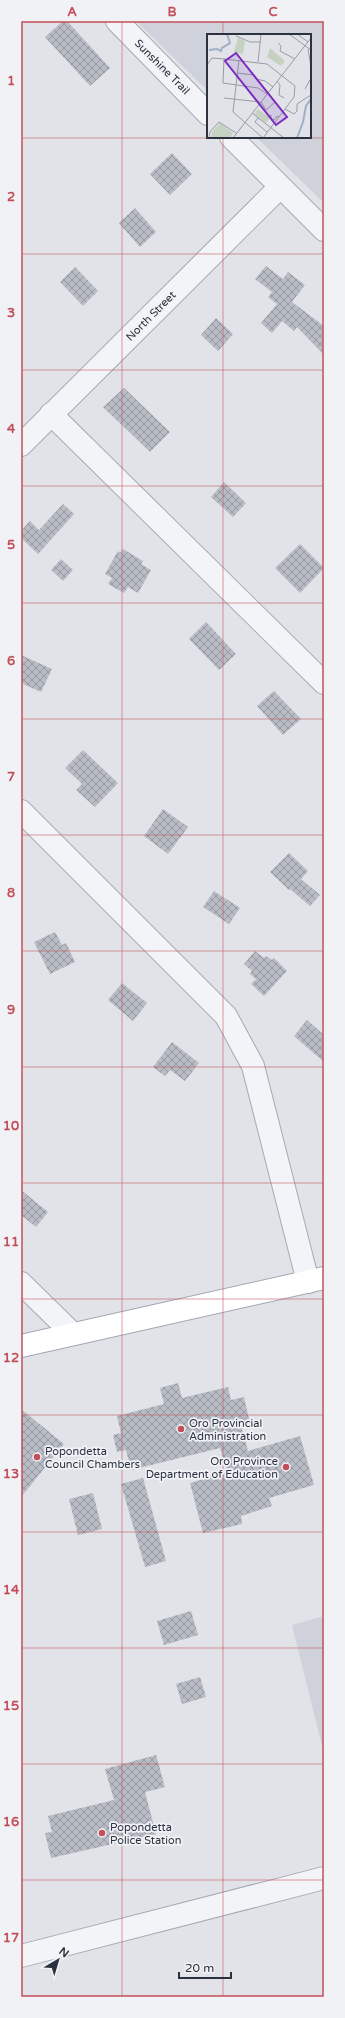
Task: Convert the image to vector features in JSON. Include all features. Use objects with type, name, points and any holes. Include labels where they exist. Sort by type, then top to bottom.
[{"type":"main road","points":[[21,1346],[316,1280]]},
{"type":"street","name":"Sunshine Trail","points":[[117,21],[207,113]]},
{"type":"street","points":[[232,138],[324,230]]},
{"type":"street","name":"North Street","points":[[21,445],[280,187]]},
{"type":"street","points":[[51,414],[324,683]]},
{"type":"street","points":[[21,811],[226,1016],[253,1066],[316,1280]]},
{"type":"street","points":[[21,1283],[73,1334]]},
{"type":"street","points":[[21,1956],[324,1878]]},
{"type":"shaded area","points":[[136,21],[324,21],[324,203],[257,138],[311,138],[311,34],[207,34],[207,90]]},
{"type":"shaded area","points":[[324,1616],[324,1754],[292,1625]]},
{"type":"building","points":[[63,21],[67,21],[110,68],[90,86],[45,37]]},
{"type":"building","points":[[172,153],[192,174],[170,195],[150,174]]},
{"type":"building","points":[[135,208],[156,232],[140,247],[119,223]]},
{"type":"building","points":[[266,266],[283,279],[288,272],[305,285],[292,302],[324,326],[324,355],[297,327],[294,331],[282,321],[272,333],[261,323],[277,304],[268,297],[272,292],[255,279]]},
{"type":"building","points":[[75,267],[98,291],[83,306],[60,282]]},
{"type":"building","points":[[216,318],[233,334],[218,351],[201,335]]},
{"type":"building","points":[[124,388],[170,432],[150,452],[103,407]]},
{"type":"building","points":[[224,482],[246,503],[233,517],[211,497]]},
{"type":"building","points":[[63,504],[74,514],[38,554],[21,538],[21,531],[30,521],[39,530]]},
{"type":"building","points":[[300,544],[324,568],[300,593],[275,568]]},
{"type":"building","points":[[123,549],[143,561],[141,564],[151,570],[138,593],[128,587],[124,593],[108,584],[112,578],[105,574],[118,551],[120,553]]},
{"type":"building","points":[[61,559],[73,570],[63,581],[51,570]]},
{"type":"building","points":[[206,622],[236,654],[219,670],[189,639]]},
{"type":"building","points":[[21,655],[52,669],[41,692],[21,683]]},
{"type":"building","points":[[274,691],[301,719],[283,735],[257,706]]},
{"type":"building","points":[[83,750],[118,783],[95,807],[76,790],[82,784],[65,768]]},
{"type":"building","points":[[163,809],[188,827],[168,854],[144,836]]},
{"type":"building","points":[[289,853],[308,871],[301,879],[320,895],[310,906],[290,889],[289,890],[270,872]]},
{"type":"building","points":[[214,891],[240,908],[229,924],[203,907]]},
{"type":"building","points":[[55,932],[62,945],[66,943],[75,962],[50,974],[34,942]]},
{"type":"building","points":[[255,951],[264,958],[266,956],[272,960],[274,958],[287,971],[264,996],[251,984],[256,979],[250,974],[252,971],[244,964]]},
{"type":"building","points":[[122,983],[147,1003],[133,1021],[108,1000]]},
{"type":"building","points":[[307,1020],[324,1035],[324,1062],[294,1036]]},
{"type":"building","points":[[172,1042],[199,1063],[185,1081],[170,1070],[165,1076],[153,1067]]},
{"type":"building","points":[[21,1190],[48,1212],[36,1227],[21,1215]]},
{"type":"building","points":[[178,1383],[182,1398],[228,1387],[231,1400],[244,1397],[250,1423],[241,1425],[248,1451],[300,1436],[314,1485],[269,1498],[272,1506],[241,1516],[242,1524],[203,1533],[190,1483],[228,1472],[220,1448],[131,1470],[126,1450],[117,1452],[113,1435],[121,1433],[117,1416],[164,1404],[160,1388]]},
{"type":"building","name":"Popondetta Council Chambers","points":[[21,1409],[64,1444],[21,1497]]},
{"type":"building","points":[[143,1478],[166,1561],[145,1567],[121,1484]]},
{"type":"building","points":[[93,1493],[102,1529],[78,1535],[69,1499]]},
{"type":"building","points":[[191,1611],[198,1635],[164,1645],[157,1621]]},
{"type":"building","points":[[200,1677],[206,1697],[182,1704],[176,1684]]},
{"type":"building","points":[[156,1755],[165,1787],[145,1792],[156,1834],[51,1858],[45,1833],[52,1832],[48,1816],[114,1800],[105,1769]]},
{"type":"place","name":"Oro Provincial Administration","points":[[181,1429]]},
{"type":"place","name":"Popondetta Council Chambers","points":[[37,1457]]},
{"type":"place","name":"Oro Province Department of Education","points":[[286,1467]]},
{"type":"place","name":"Popondetta Police Station","points":[[102,1833]]}]
